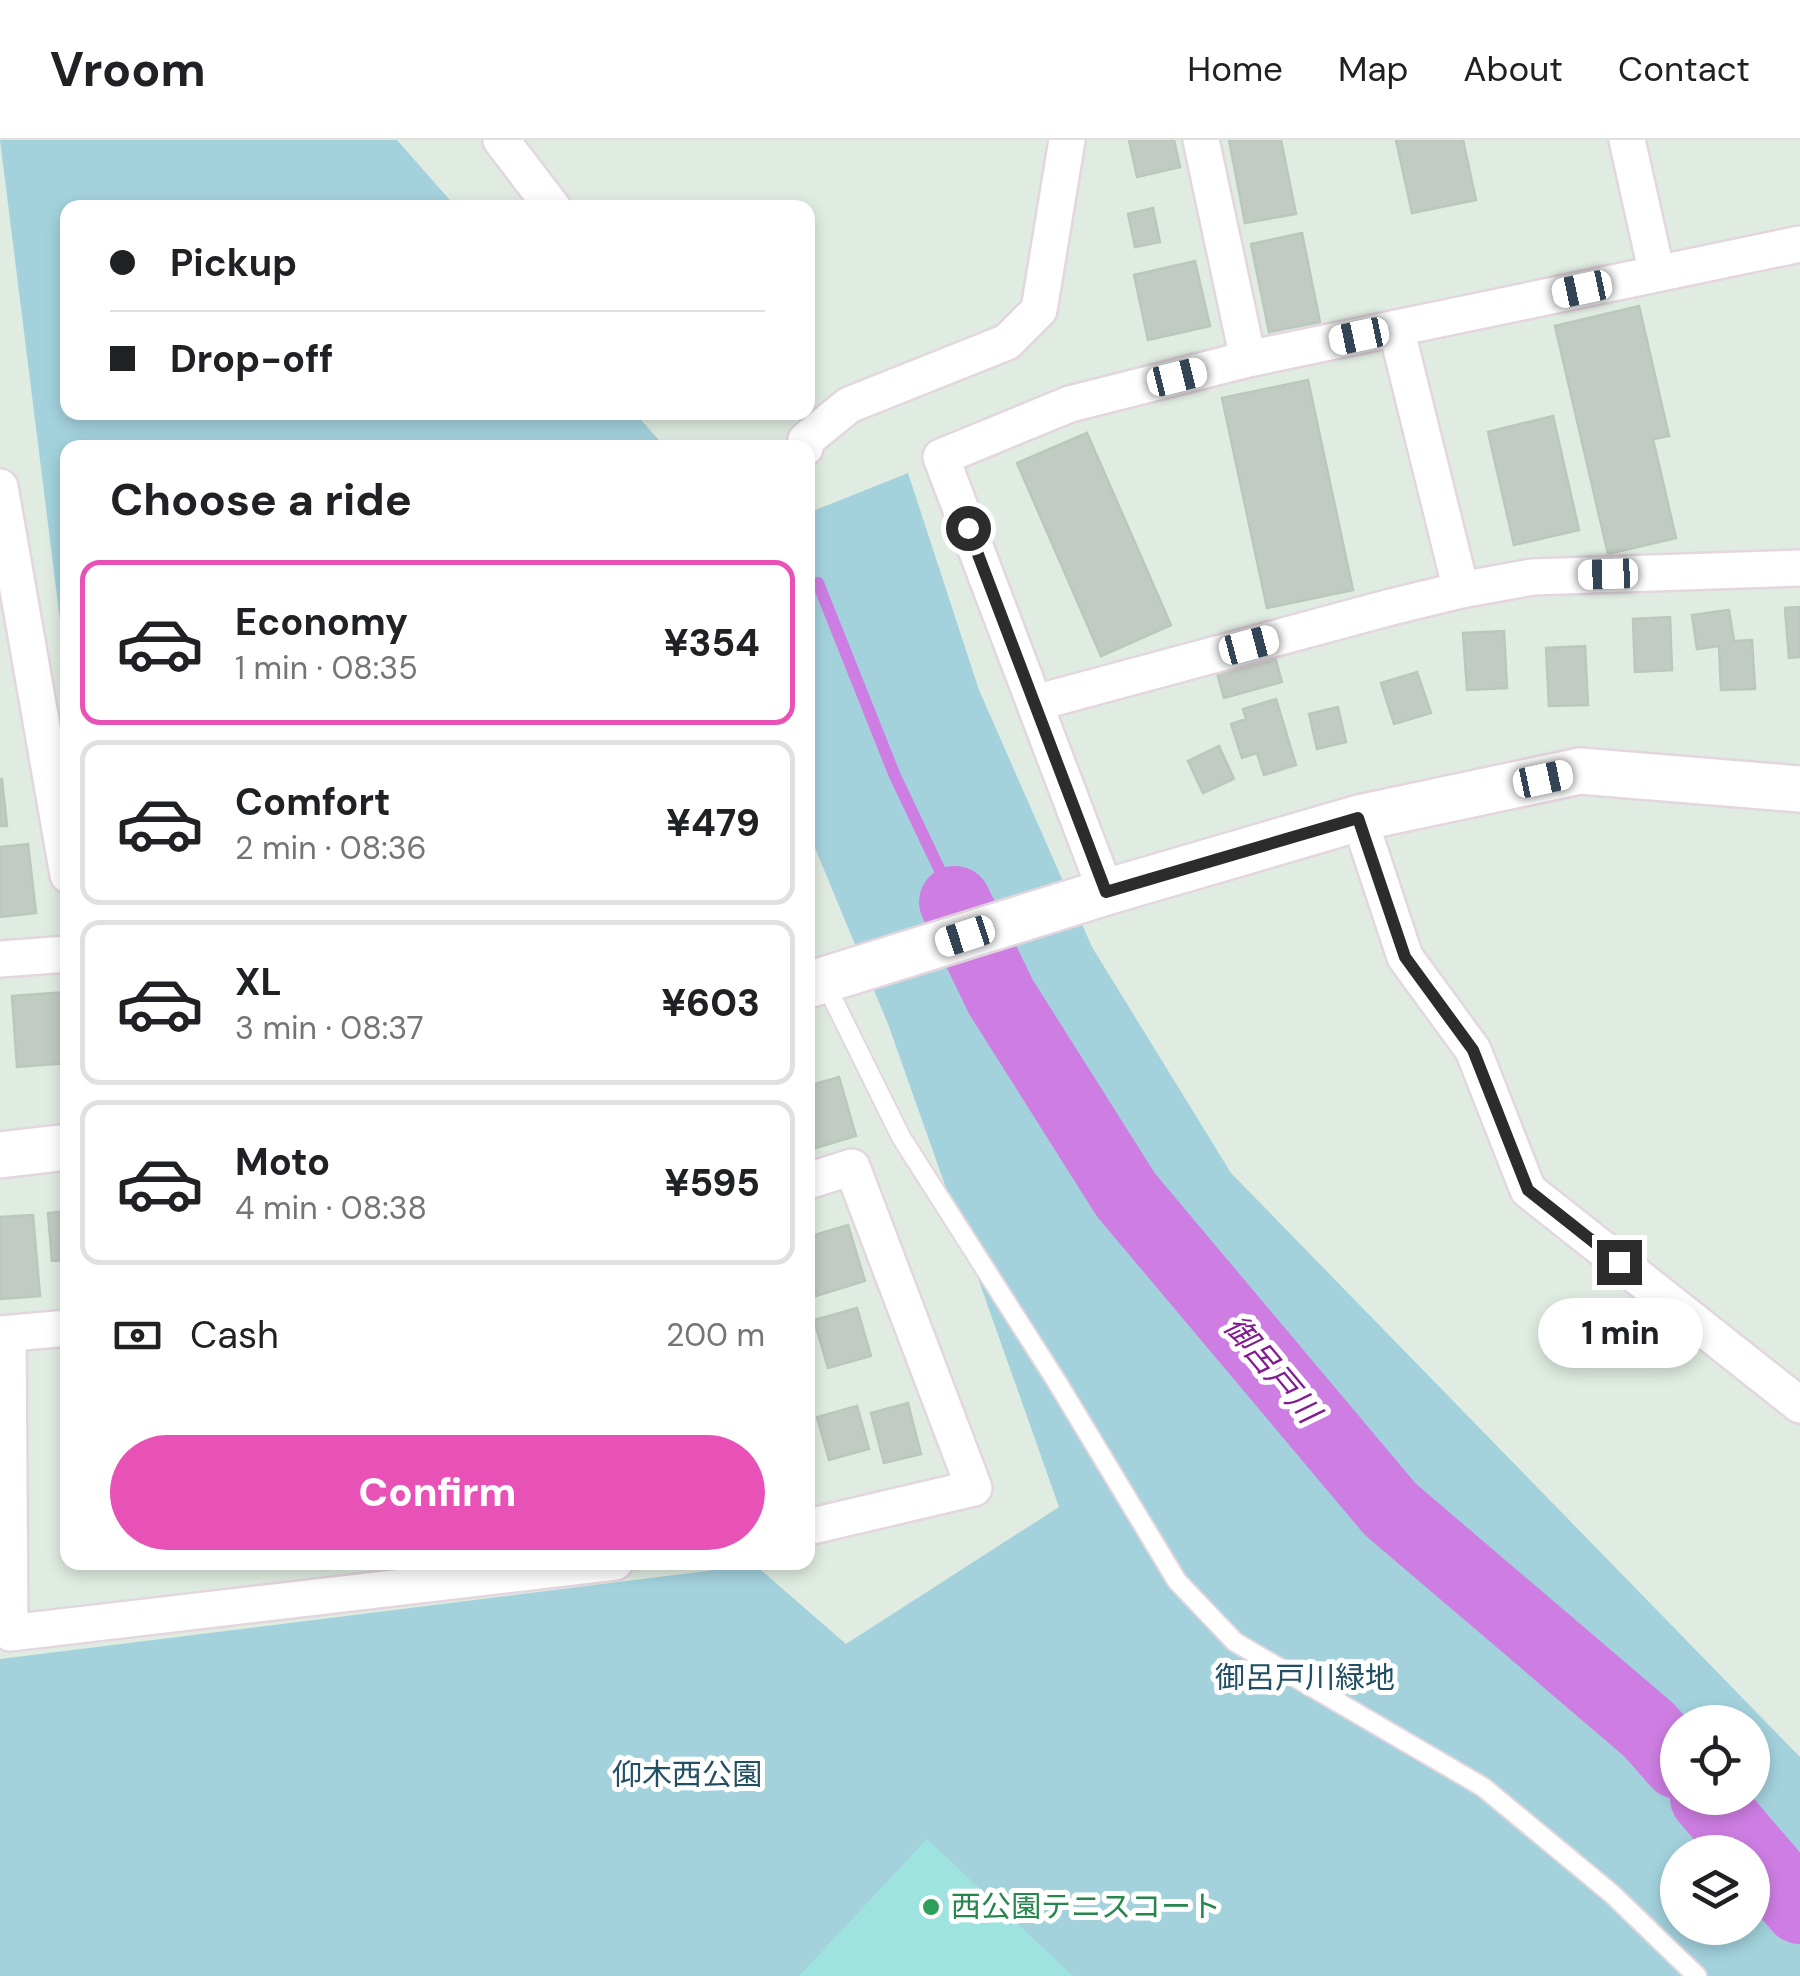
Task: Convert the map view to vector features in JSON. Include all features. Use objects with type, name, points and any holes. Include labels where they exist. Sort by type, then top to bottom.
[{"type":"street","points":[[502,140],[547,200]]},
{"type":"street","points":[[806,440],[849,405],[1007,342],[1040,310],[1067,140]]},
{"type":"street","points":[[1201,140],[1248,359]]},
{"type":"street","points":[[1627,140],[1656,274]]},
{"type":"street","points":[[1106,892],[942,458],[1070,404],[1248,359],[1800,244]]},
{"type":"street","points":[[1396,328],[1461,590]]},
{"type":"street","points":[[0,487],[57,754],[60,787]]},
{"type":"street","points":[[1036,703],[1461,590],[1532,577],[1800,568]]},
{"type":"street","points":[[816,983],[1358,818],[1580,771],[1800,789]]},
{"type":"street","points":[[1358,818],[1405,957],[1473,1050],[1528,1190],[1800,1405]]},
{"type":"street","points":[[0,959],[60,955]]},
{"type":"street","points":[[0,1155],[60,1149]]},
{"type":"street","points":[[815,1179],[852,1168],[974,1488],[815,1525]]},
{"type":"street","points":[[60,1329],[4,1334],[10,1633],[371,1577],[485,1570]]},
{"type":"lane","points":[[816,983],[901,1137],[1177,1580],[1234,1642],[1483,1787],[1612,1894],[1698,1976]]},
{"type":"green space","points":[[0,140],[397,140],[450,200],[60,200],[60,420],[641,420],[659,440],[60,440],[60,620]]},
{"type":"green space","name":"御呂戸川緑地","points":[[908,473],[979,690],[1092,947],[1231,1173],[1749,1705],[1660,1705],[1660,1815],[1770,1815],[1770,1726],[1800,1757],[1800,1976],[0,1976],[0,1659],[715,1570],[761,1570],[846,1644],[1059,1507],[888,1024],[815,848],[815,510]]},
{"type":"shaded area","name":"西公園テニスコート","points":[[927,1839],[1073,1976],[799,1976]]},
{"type":"building","points":[[1129,140],[1174,140],[1180,167],[1137,177]]},
{"type":"building","points":[[1229,140],[1281,140],[1296,214],[1245,223]]},
{"type":"building","points":[[1396,140],[1463,140],[1476,200],[1412,213]]},
{"type":"building","points":[[1153,208],[1160,242],[1135,247],[1128,214]]},
{"type":"building","points":[[1302,233],[1320,322],[1269,332],[1251,244]]},
{"type":"building","points":[[1195,261],[1210,326],[1148,340],[1134,275]]},
{"type":"building","points":[[1639,306],[1669,436],[1653,439],[1676,538],[1608,554],[1555,326]]},
{"type":"building","points":[[1308,380],[1353,590],[1267,608],[1222,398]]},
{"type":"building","points":[[1553,416],[1579,530],[1514,545],[1488,432]]},
{"type":"building","points":[[1087,433],[1171,625],[1101,656],[1017,463]]},
{"type":"building","points":[[1800,607],[1800,657],[1789,658],[1785,608]]},
{"type":"building","points":[[1729,610],[1734,641],[1752,640],[1755,689],[1721,690],[1719,646],[1697,649],[1692,615]]},
{"type":"building","points":[[1670,617],[1672,670],[1635,672],[1633,619]]},
{"type":"building","points":[[1504,631],[1507,688],[1467,690],[1463,633]]},
{"type":"building","points":[[1585,646],[1588,705],[1549,706],[1546,648]]},
{"type":"building","points":[[1275,657],[1282,682],[1224,698],[1217,673]]},
{"type":"building","points":[[1417,672],[1431,713],[1394,724],[1381,683]]},
{"type":"building","points":[[1276,699],[1296,765],[1264,775],[1257,753],[1242,758],[1231,724],[1246,719],[1243,709]]},
{"type":"building","points":[[1338,707],[1346,742],[1317,749],[1309,714]]},
{"type":"building","points":[[1219,746],[1234,779],[1203,793],[1188,761]]},
{"type":"building","points":[[2,779],[7,826],[0,826]]},
{"type":"building","points":[[28,844],[36,913],[0,917],[0,847]]},
{"type":"building","points":[[60,992],[60,1064],[17,1067],[12,996]]},
{"type":"building","points":[[839,1077],[856,1136],[816,1148],[815,1084]]},
{"type":"building","points":[[60,1212],[60,1260],[52,1261],[48,1213]]},
{"type":"building","points":[[33,1215],[40,1296],[0,1299],[0,1217]]},
{"type":"building","points":[[848,1225],[865,1281],[816,1296],[815,1235]]},
{"type":"building","points":[[857,1308],[871,1356],[828,1368],[815,1320]]},
{"type":"building","points":[[908,1403],[921,1454],[884,1463],[871,1413]]},
{"type":"building","points":[[857,1406],[869,1449],[829,1460],[817,1417]]},
{"type":"waterway","points":[[818,583],[895,776],[955,902]]},
{"type":"waterway","name":"御呂戸川","points":[[955,902],[1001,997],[1126,1195],[1390,1509],[1660,1743]]},
{"type":"waterway","name":"御呂戸川","points":[[1721,1815],[1800,1908]]},
{"type":"place","name":"西公園テニスコート","points":[[931,1907]]},
{"type":"route","points":[[968,528],[1106,892],[1358,818],[1405,957],[1473,1050],[1528,1190],[1619,1262]]},
{"type":"park label","name":"仰木西公園","points":[[687,1775]]}]
